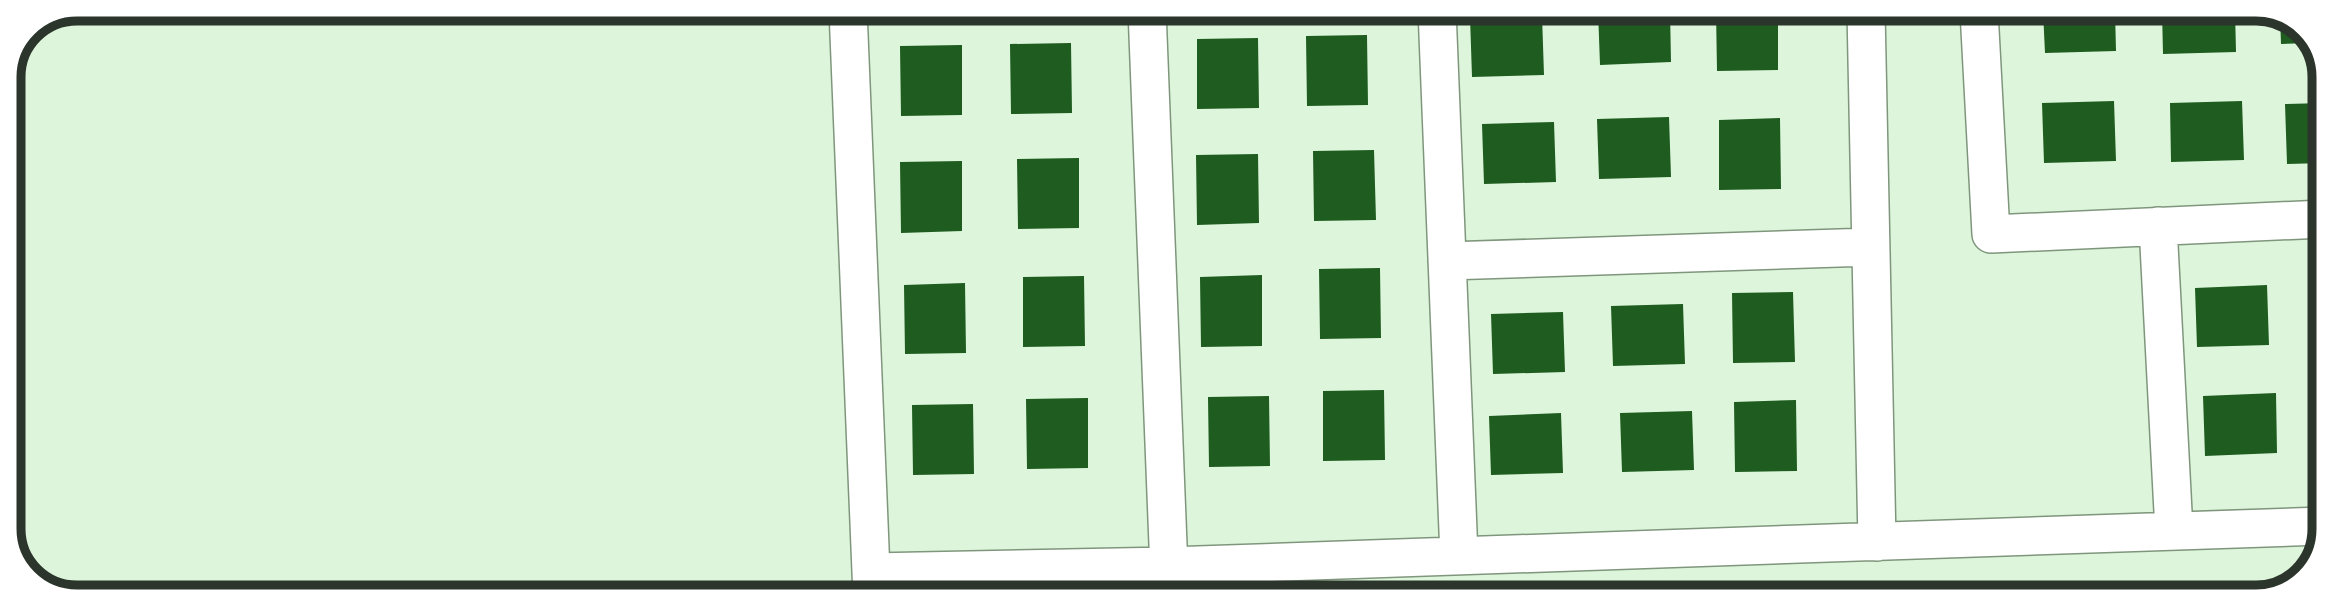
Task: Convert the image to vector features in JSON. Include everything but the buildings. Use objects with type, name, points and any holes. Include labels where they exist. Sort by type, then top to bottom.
[{"type":"street","points":[[848,21],[871,584],[1169,581],[1459,556],[2312,526]]},
{"type":"street","points":[[1147,21],[1169,581]]},
{"type":"street","points":[[1437,21],[1459,556]]},
{"type":"street","points":[[1866,21],[1877,542]]},
{"type":"street","points":[[1980,21],[1992,233],[2312,219]]},
{"type":"street","points":[[2158,226],[2174,531]]},
{"type":"street","points":[[1447,261],[1870,247]]}]
